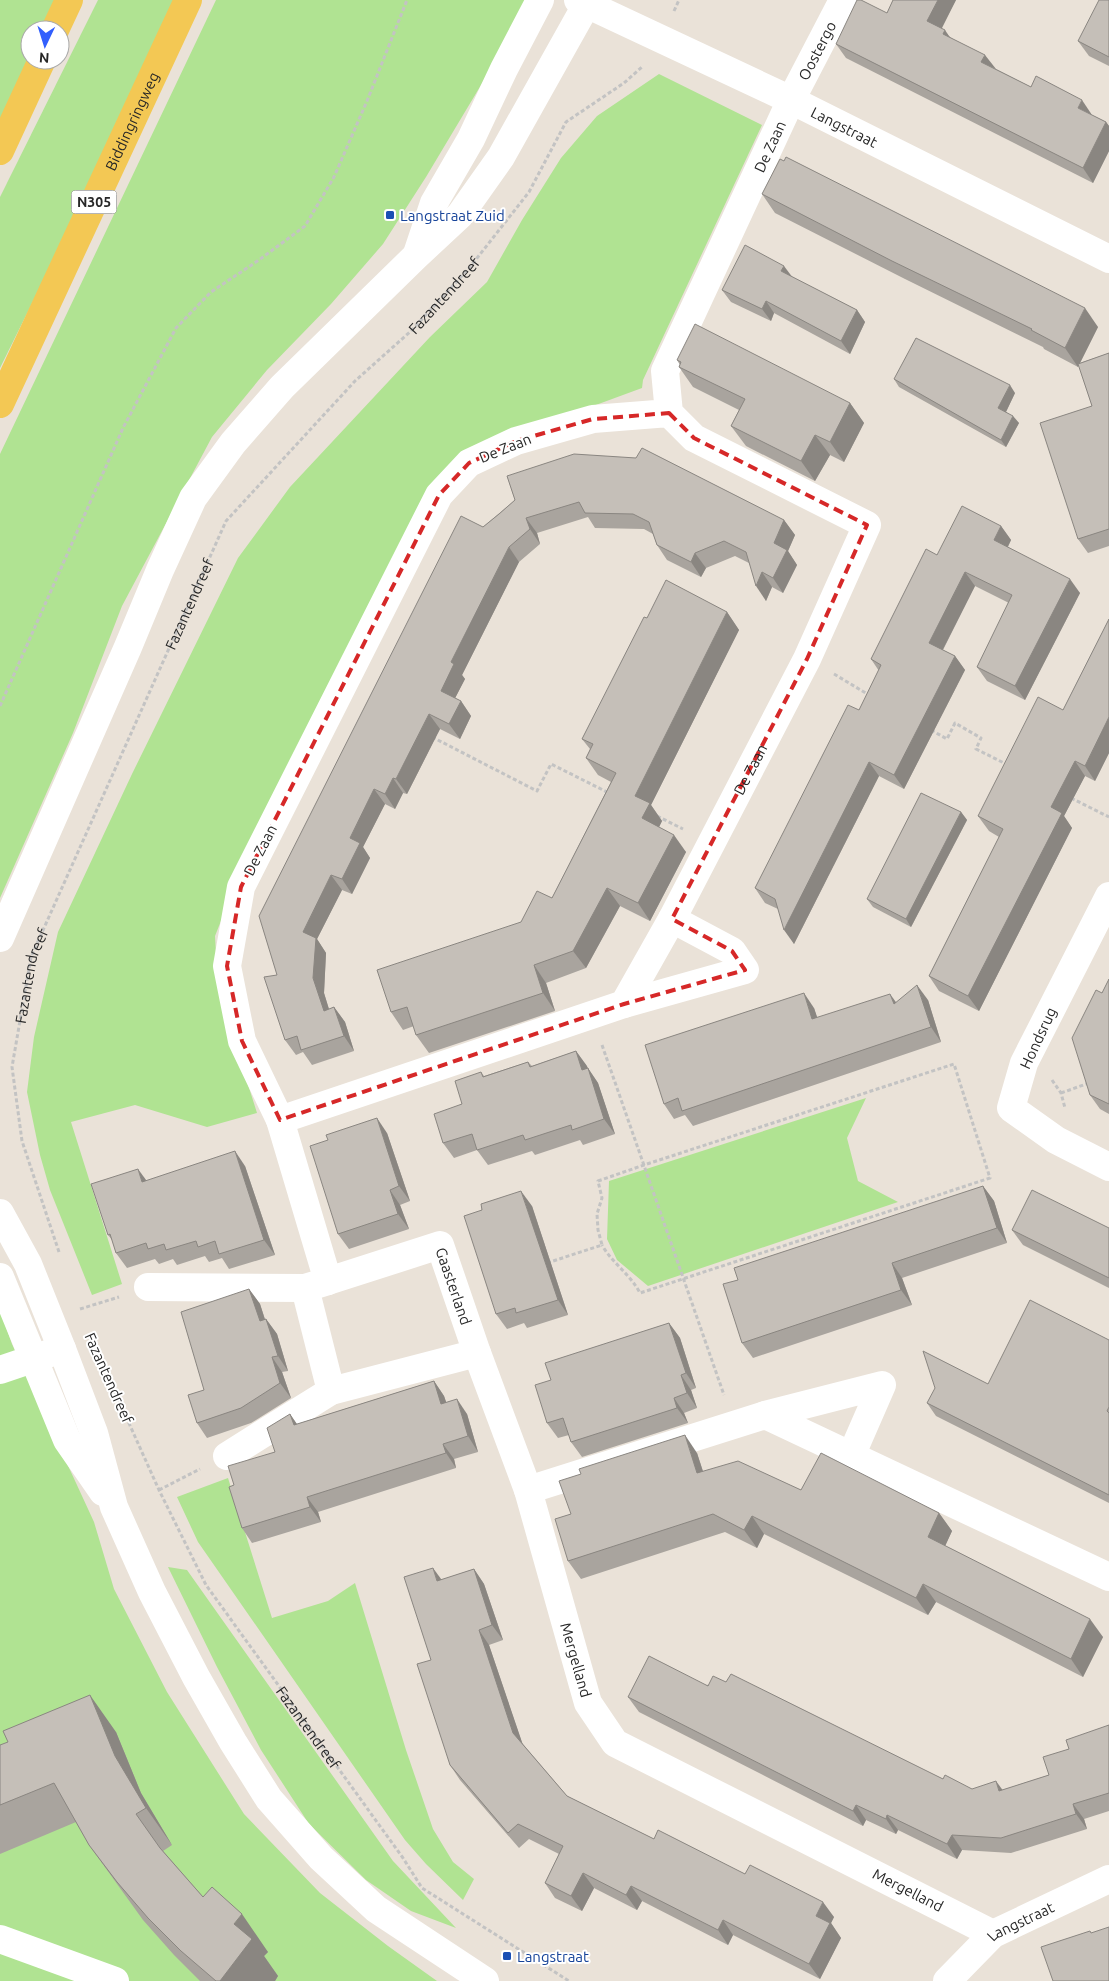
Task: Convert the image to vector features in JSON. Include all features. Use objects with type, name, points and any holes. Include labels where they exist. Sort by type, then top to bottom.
[{"type":"main road","points":[[60,20],[69,0]]},
{"type":"main road","name":"Biddingringweg","points":[[0,404],[188,0]]},
{"type":"main road","points":[[0,151],[37,70]]},
{"type":"street","points":[[416,256],[434,203],[471,140],[504,68],[540,0]]},
{"type":"street","name":"Oostergo","points":[[791,100],[843,0]]},
{"type":"street","points":[[0,938],[193,498],[233,443],[282,387],[460,215],[501,158],[585,1]]},
{"type":"street","name":"Langstraat","points":[[585,1],[791,100],[1109,259]]},
{"type":"street","name":"De Zaan","points":[[624,1004],[672,919],[807,659],[867,525],[694,438],[669,413],[664,371],[791,100]]},
{"type":"street","name":"De Zaan","points":[[280,1120],[242,1041],[227,966],[241,886],[439,495],[469,463],[516,441],[593,419],[669,413]]},
{"type":"street","name":"Hondsrug","points":[[1109,896],[1024,1063],[1011,1108],[1056,1140],[1109,1167]]},
{"type":"street","points":[[331,1391],[316,1284],[280,1120],[624,1004],[745,970],[732,951],[672,919]]},
{"type":"street","name":"Fazantendreef","points":[[0,1213],[28,1264],[62,1349],[94,1433],[114,1507],[152,1592],[196,1677],[233,1742],[269,1799],[321,1858],[376,1909],[485,1981]]},
{"type":"street","name":"Gaasterland","points":[[148,1288],[316,1284],[440,1245],[477,1353],[528,1490]]},
{"type":"street","name":"Fazantendreef","points":[[0,1277],[67,1440],[114,1507]]},
{"type":"street","points":[[0,1370],[62,1349]]},
{"type":"street","points":[[227,1456],[331,1391],[477,1353]]},
{"type":"street","points":[[528,1490],[765,1415],[882,1385],[851,1456]]},
{"type":"street","points":[[765,1415],[1109,1577]]},
{"type":"street","name":"Mergelland","points":[[528,1490],[588,1703],[615,1743],[993,1934]]},
{"type":"street","name":"Langstraat","points":[[946,1981],[993,1934],[1109,1879]]},
{"type":"street","points":[[0,1939],[115,1981]]},
{"type":"path","points":[[0,706],[122,428],[176,328],[211,292],[305,226],[334,177],[367,101],[407,0]]},
{"type":"path","name":"Fazantendreef","points":[[62,1260],[22,1140],[12,1067],[31,956],[226,521],[355,381],[411,331],[470,267],[529,192],[566,122],[624,82],[646,64],[679,0]]},
{"type":"path","points":[[807,659],[873,696]]},
{"type":"path","points":[[931,729],[947,739],[955,723],[981,738],[976,749],[1011,767]]},
{"type":"path","points":[[426,734],[537,791],[551,764],[613,795]]},
{"type":"path","points":[[1065,794],[1109,817]]},
{"type":"path","points":[[649,812],[711,843]]},
{"type":"path","points":[[592,1016],[734,1425]]},
{"type":"path","points":[[954,1064],[990,1178],[640,1293],[633,1280],[608,1257],[602,1245],[598,1230],[597,1214],[602,1198],[598,1182],[644,1165],[954,1064]]},
{"type":"path","points":[[1061,1093],[1092,1082]]},
{"type":"path","points":[[538,1265],[602,1245]]},
{"type":"path","points":[[79,1309],[148,1288]]},
{"type":"path","name":"Fazantendreef","points":[[76,1301],[83,1318]]},
{"type":"path","name":"Fazantendreef","points":[[107,1372],[159,1490],[206,1585],[403,1858],[422,1888],[568,1981]]},
{"type":"path","points":[[159,1490],[227,1456]]},
{"type":"highlighted area","points":[[669,413],[694,438],[867,525],[807,659],[672,919],[732,951],[745,970],[624,1004],[280,1120],[242,1041],[227,966],[241,887],[439,495],[469,463],[516,441],[593,419]]},
{"type":"green space","points":[[0,0],[62,0],[53,20],[20,20],[20,70],[26,70],[0,134]]},
{"type":"green space","points":[[98,0],[182,0],[0,368],[0,197],[63,70],[70,70],[70,56]]},
{"type":"green space","points":[[216,0],[527,0],[487,75],[426,177],[383,244],[331,304],[267,370],[212,437],[122,606],[73,733],[0,898],[0,454]]},
{"type":"green space","points":[[659,74],[762,125],[643,380],[642,388],[517,434],[463,460],[250,848],[215,936],[218,990],[257,1113],[207,1127],[135,1105],[71,1122],[122,1284],[92,1295],[50,1190],[40,1155],[27,1092],[34,1037],[58,932],[132,774],[238,558],[290,487],[430,337],[487,282],[522,220],[561,158],[597,116]]},
{"type":"green space","points":[[866,1098],[847,1138],[858,1181],[898,1202],[648,1286],[617,1260],[607,1239],[609,1181]]},
{"type":"green space","points":[[0,1310],[12,1344],[94,1522],[114,1589],[167,1692],[244,1814],[320,1893],[437,1981],[0,1981]]},
{"type":"green space","points":[[228,1478],[272,1618],[328,1601],[355,1583],[406,1750],[433,1829],[453,1862],[474,1879],[463,1900],[426,1864],[405,1840],[198,1542],[177,1497]]},
{"type":"green space","points":[[168,1567],[187,1570],[393,1861],[456,1928],[411,1911],[366,1880],[309,1824],[261,1750],[217,1667]]},
{"type":"building","points":[[857,0],[861,0],[887,13],[893,0],[938,0],[927,21],[945,30],[943,34],[985,55],[981,62],[1031,87],[1036,76],[1082,100],[1078,108],[1106,122],[1083,168],[836,44]]},
{"type":"building","points":[[1099,0],[1109,0],[1109,57],[1078,41]]},
{"type":"building","points":[[786,157],[1085,308],[1065,348],[1032,329],[892,261],[762,194],[780,159],[784,161]]},
{"type":"building","points":[[745,245],[784,266],[781,271],[857,310],[841,341],[766,301],[762,309],[722,290]]},
{"type":"building","points":[[695,324],[850,403],[830,442],[815,435],[801,461],[731,426],[745,399],[679,367],[681,362],[677,360]]},
{"type":"building","points":[[916,338],[1010,385],[998,408],[1013,416],[1001,440],[894,379]]},
{"type":"building","points":[[1109,353],[1109,529],[1078,539],[1040,423],[1092,406],[1078,364]]},
{"type":"building","points":[[642,448],[784,520],[774,543],[787,550],[773,578],[762,572],[756,586],[746,552],[724,541],[695,553],[691,562],[657,545],[649,522],[633,514],[585,513],[579,502],[526,518],[530,529],[509,547],[451,662],[454,664],[441,691],[461,701],[449,724],[429,714],[396,779],[393,778],[385,794],[374,789],[350,838],[360,843],[342,879],[331,875],[303,932],[316,938],[313,978],[324,1011],[334,1007],[344,1036],[301,1050],[297,1036],[285,1040],[264,977],[277,975],[259,916],[461,516],[483,527],[499,514],[515,500],[507,476],[574,454],[636,458]]},
{"type":"building","points":[[962,506],[1001,526],[994,540],[1070,579],[1015,686],[977,667],[1012,595],[965,572],[929,643],[955,656],[894,775],[869,762],[784,930],[775,899],[755,888],[848,705],[859,710],[881,665],[871,659],[926,549],[937,555]]},
{"type":"building","points":[[666,580],[727,612],[635,796],[650,803],[642,818],[674,835],[638,903],[607,888],[573,951],[534,965],[543,993],[416,1035],[407,1007],[391,1012],[377,970],[521,922],[537,891],[552,898],[616,773],[586,758],[593,744],[582,739],[644,617],[647,618]]},
{"type":"building","points":[[1109,619],[1109,717],[1085,766],[1075,761],[1051,807],[1062,813],[968,996],[929,976],[1003,829],[978,816],[1038,697],[1063,710]]},
{"type":"building","points":[[921,793],[961,812],[906,919],[867,899]]},
{"type":"building","points":[[1109,979],[1109,1104],[1090,1095],[1072,1038],[1096,990],[1102,993]]},
{"type":"building","points":[[917,985],[931,1027],[682,1111],[678,1098],[664,1104],[645,1045],[804,993],[812,1019],[890,994],[894,1004]]},
{"type":"building","points":[[576,1051],[582,1070],[588,1068],[604,1119],[572,1130],[571,1125],[525,1140],[523,1135],[477,1150],[472,1134],[443,1143],[434,1114],[462,1104],[455,1081],[481,1072],[483,1077],[528,1062],[530,1067]]},
{"type":"building","points":[[377,1118],[399,1186],[390,1190],[398,1214],[338,1234],[310,1146],[328,1140],[326,1135]]},
{"type":"building","points":[[235,1151],[264,1240],[219,1254],[215,1241],[198,1247],[196,1241],[166,1250],[164,1244],[148,1249],[146,1243],[116,1253],[91,1184],[138,1169],[142,1182]]},
{"type":"building","points":[[983,1186],[997,1228],[892,1263],[901,1290],[742,1343],[723,1284],[738,1280],[734,1268]]},
{"type":"building","points":[[1032,1190],[1109,1228],[1109,1278],[1012,1230]]},
{"type":"building","points":[[521,1191],[558,1300],[516,1313],[515,1308],[496,1314],[464,1216],[482,1210],[481,1204]]},
{"type":"building","points":[[249,1289],[260,1321],[266,1319],[278,1356],[272,1357],[280,1383],[241,1408],[197,1423],[188,1395],[204,1390],[181,1312]]},
{"type":"building","points":[[1030,1300],[1109,1340],[1109,1407],[1107,1411],[1109,1413],[1109,1495],[927,1403],[935,1388],[923,1351],[988,1384]]},
{"type":"building","points":[[669,1323],[686,1373],[681,1375],[687,1393],[674,1398],[677,1408],[571,1442],[563,1418],[547,1423],[535,1385],[551,1380],[545,1363]]},
{"type":"building","points":[[434,1381],[441,1404],[457,1399],[468,1436],[443,1444],[446,1453],[307,1497],[310,1507],[242,1528],[229,1487],[234,1485],[228,1466],[275,1452],[267,1428],[290,1414],[294,1425]]},
{"type":"building","points":[[685,1435],[697,1473],[738,1461],[801,1490],[821,1453],[939,1513],[928,1537],[1090,1619],[1071,1659],[923,1584],[916,1598],[752,1516],[744,1530],[713,1514],[568,1561],[555,1519],[571,1514],[559,1481],[581,1474],[579,1469]]},
{"type":"building","points":[[433,1568],[437,1581],[474,1569],[492,1625],[479,1630],[513,1733],[567,1796],[654,1839],[658,1830],[745,1874],[750,1865],[823,1902],[816,1916],[830,1923],[809,1964],[723,1920],[718,1930],[631,1886],[626,1895],[583,1873],[571,1896],[545,1883],[563,1846],[518,1824],[508,1833],[450,1765],[417,1664],[431,1660],[404,1577]]},
{"type":"building","points":[[649,1656],[708,1686],[713,1676],[726,1682],[731,1674],[943,1779],[945,1775],[972,1789],[996,1781],[999,1791],[1049,1775],[1043,1757],[1069,1749],[1066,1740],[1109,1725],[1109,1793],[1073,1804],[1076,1814],[1001,1838],[952,1835],[947,1844],[887,1815],[886,1819],[856,1805],[853,1811],[628,1697]]},
{"type":"building","points":[[90,1695],[115,1756],[146,1808],[136,1814],[160,1848],[203,1897],[212,1887],[242,1914],[234,1924],[252,1939],[220,1981],[216,1981],[181,1951],[148,1918],[117,1882],[89,1845],[54,1783],[0,1805],[0,1745],[8,1742],[3,1731]]},
{"type":"building","points":[[1109,1927],[1109,1981],[1053,1981],[1041,1947],[1090,1931],[1091,1933]]},
{"type":"place","name":"Langstraat Zuid","points":[[390,215]]},
{"type":"place","name":"Langstraat","points":[[507,1956]]}]
